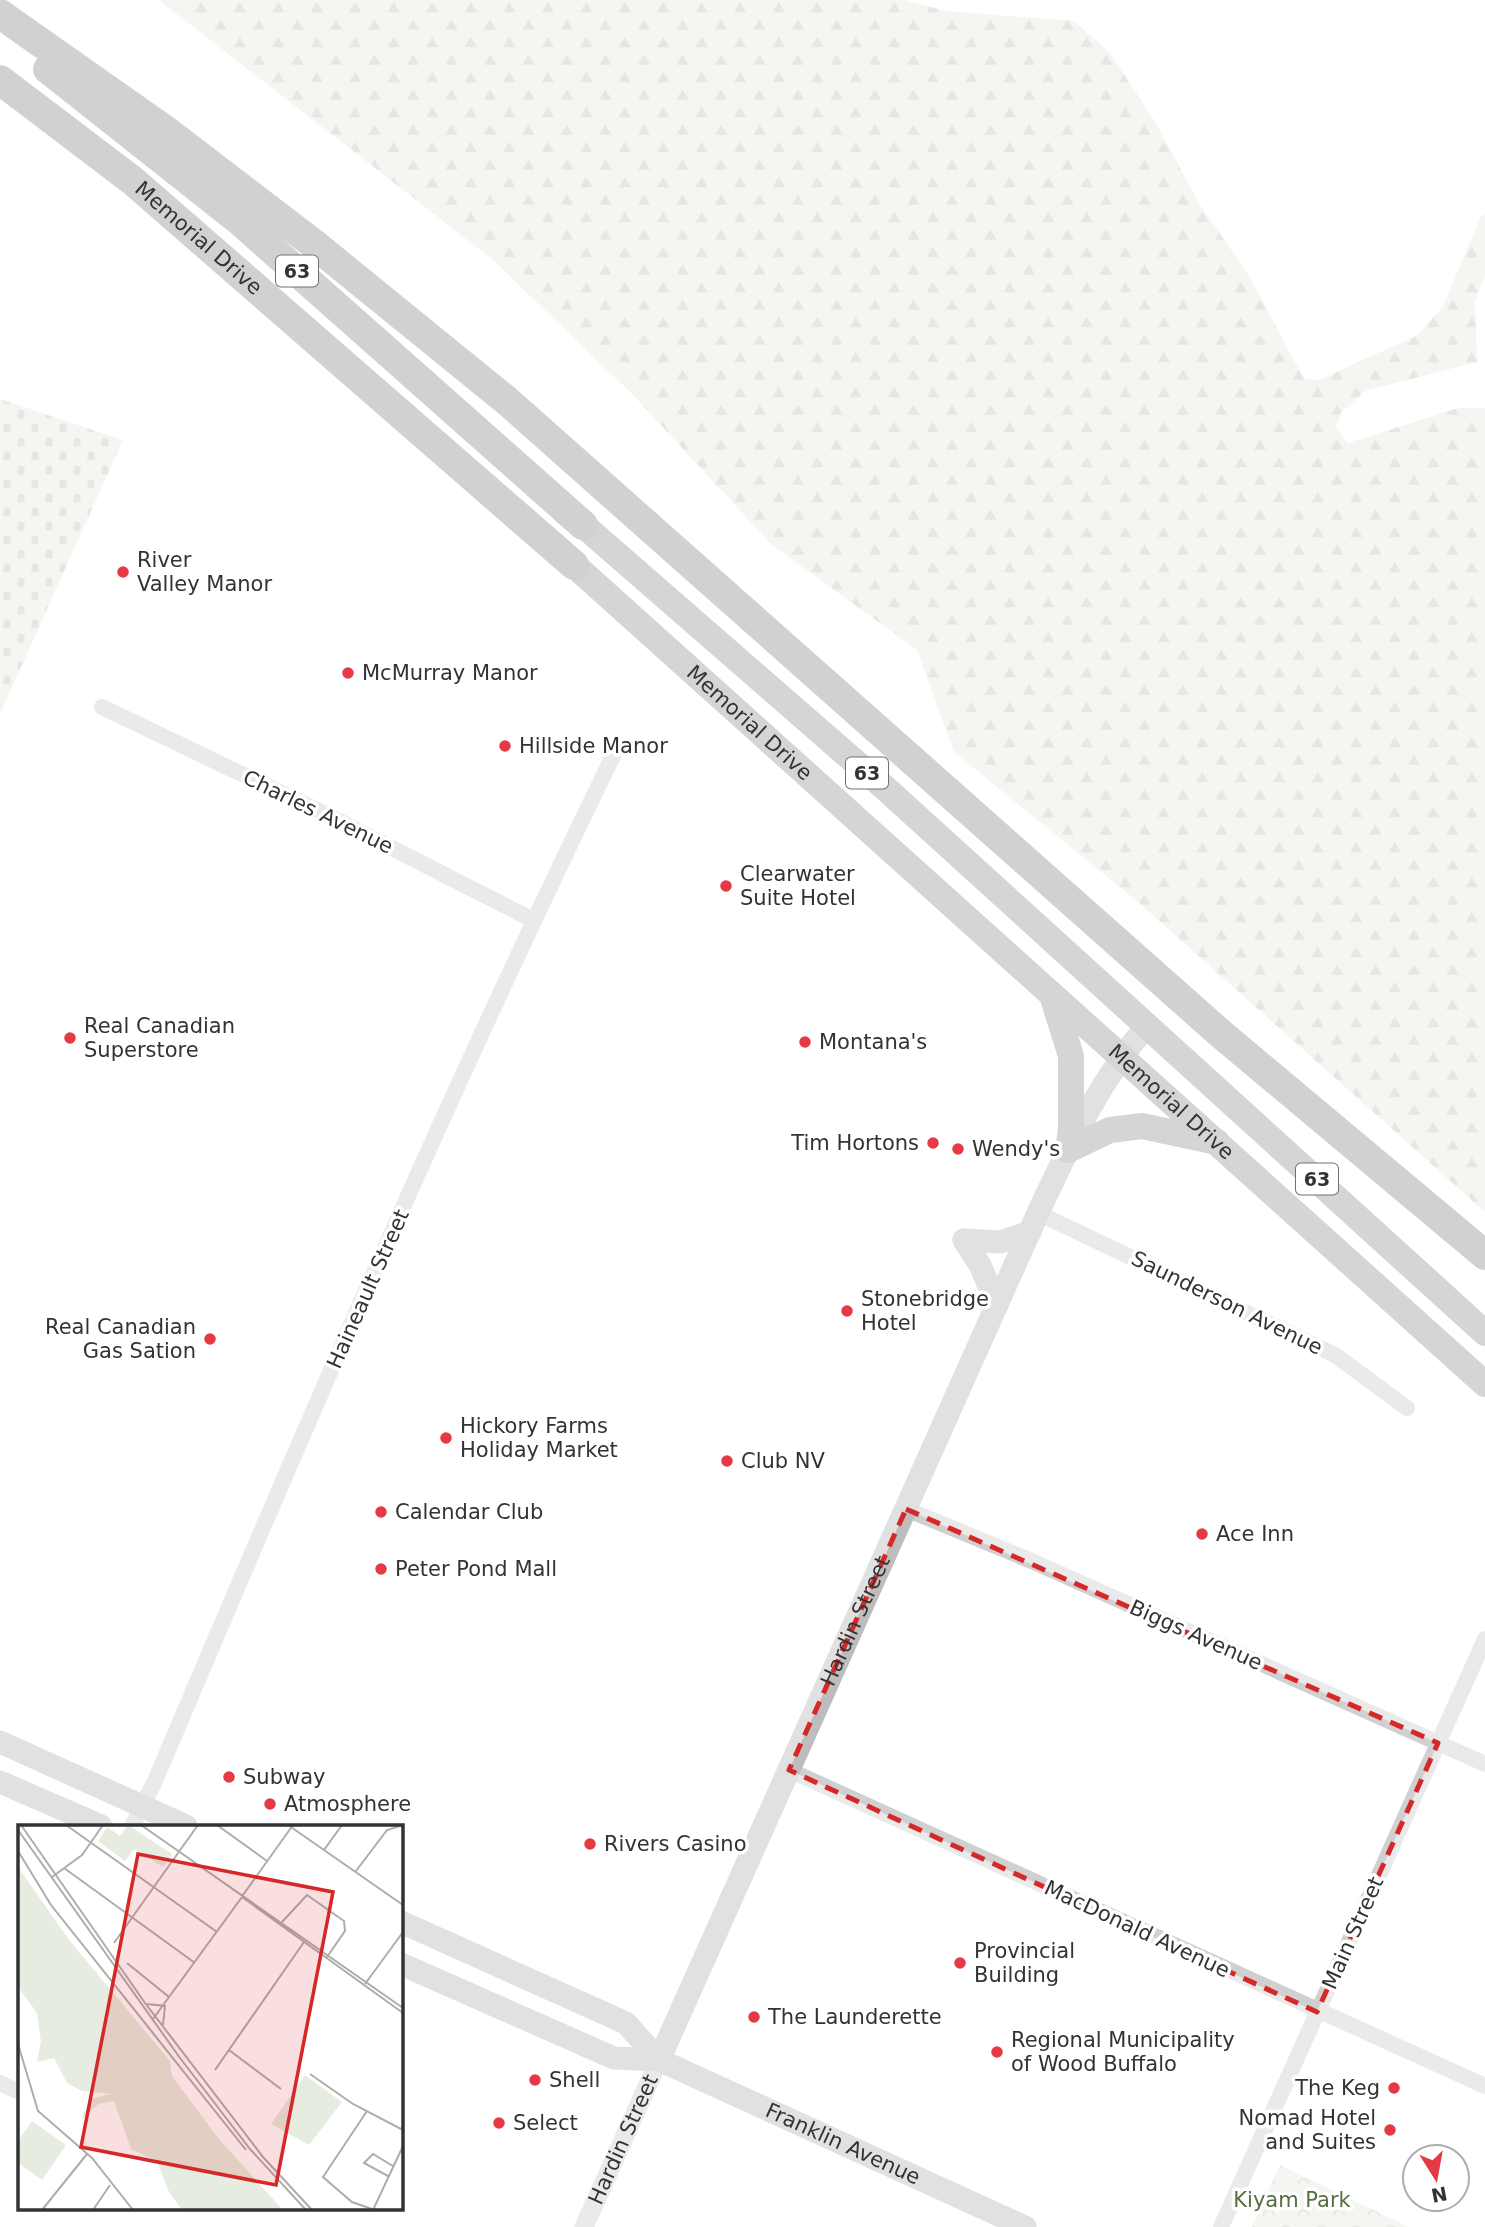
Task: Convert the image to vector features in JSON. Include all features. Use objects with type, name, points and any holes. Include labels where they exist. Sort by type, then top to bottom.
[{"type":"highway","points":[[0,14],[165,130],[303,236],[506,400],[1221,1034],[1485,1255]]},
{"type":"highway","name":"Memorial Drive","points":[[0,32],[240,221],[885,788],[1485,1333]]},
{"type":"highway","name":"Memorial Drive","points":[[0,79],[133,181],[575,565],[1052,995],[1220,1142],[1485,1384]]},
{"type":"highway","points":[[1052,995],[1071,1056],[1071,1129],[1068,1150]]},
{"type":"highway","points":[[1068,1150],[1110,1130],[1142,1126],[1220,1142]]},
{"type":"main road","name":"Hardin Street","points":[[659,2060],[1068,1150],[1092,1102],[1122,1055],[1146,1027]]},
{"type":"main road","points":[[997,1305],[980,1265],[964,1240],[1000,1242],[1034,1223]]},
{"type":"main road","points":[[0,1742],[184,1825]]},
{"type":"main road","points":[[0,1782],[99,1825]]},
{"type":"main road","name":"Franklin Avenue","points":[[402,1922],[626,2023],[659,2060]]},
{"type":"main road","name":"Franklin Avenue","points":[[402,1964],[614,2058],[659,2060],[1025,2227]]},
{"type":"street","name":"Charles Avenue","points":[[102,707],[327,815],[533,920]]},
{"type":"street","name":"Haineault Street","points":[[133,1825],[144,1805],[282,1481],[533,920],[613,756]]},
{"type":"street","name":"Saunderson Avenue","points":[[1034,1223],[1335,1355],[1408,1408]]},
{"type":"street","name":"Biggs Avenue","points":[[906,1509],[1034,1562],[1485,1764]]},
{"type":"street","name":"Main Street","points":[[1221,2227],[1485,1639]]},
{"type":"street","name":"MacDonald Avenue","points":[[789,1770],[1485,2086]]},
{"type":"street","name":"Hardin Street","points":[[584,2227],[659,2060]]},
{"type":"street","points":[[0,2083],[18,2092]]},
{"type":"highlighted area","points":[[906,1509],[1438,1743],[1317,2012],[789,1770]]},
{"type":"green space","points":[[159,0],[905,0],[946,11],[1074,21],[1110,53],[1154,120],[1200,205],[1248,274],[1304,379],[1319,380],[1418,335],[1443,306],[1481,217],[1485,214],[1485,276],[1475,301],[1477,362],[1365,391],[1341,413],[1336,427],[1348,443],[1458,408],[1485,408],[1485,1212],[1138,902],[954,752],[917,650],[772,545],[633,395],[492,259]]},
{"type":"green space","points":[[0,399],[123,440],[0,714]]},
{"type":"green space","name":"Kiyam Park","points":[[1280,2165],[1409,2227],[1252,2227]]},
{"type":"place","name":"River Valley Manor","points":[[123,572]]},
{"type":"place","name":"McMurray Manor","points":[[348,673]]},
{"type":"place","name":"Hillside Manor","points":[[505,746]]},
{"type":"place","name":"Clearwater Suite Hotel","points":[[726,886]]},
{"type":"place","name":"Real Canadian Superstore","points":[[70,1038]]},
{"type":"place","name":"Montana's","points":[[805,1042]]},
{"type":"place","name":"Tim Hortons","points":[[933,1143]]},
{"type":"place","name":"Wendy's","points":[[958,1149]]},
{"type":"place","name":"Stonebridge Hotel","points":[[847,1311]]},
{"type":"place","name":"Real Canadian Gas Sation","points":[[210,1339]]},
{"type":"place","name":"Hickory Farms Holiday Market","points":[[446,1438]]},
{"type":"place","name":"Club NV","points":[[727,1461]]},
{"type":"place","name":"Calendar Club","points":[[381,1512]]},
{"type":"place","name":"Ace Inn","points":[[1202,1534]]},
{"type":"place","name":"Peter Pond Mall","points":[[381,1569]]},
{"type":"place","name":"Subway","points":[[229,1777]]},
{"type":"place","name":"Atmosphere","points":[[270,1804]]},
{"type":"place","name":"Rivers Casino","points":[[590,1844]]},
{"type":"place","name":"Provincial Building","points":[[960,1963]]},
{"type":"place","name":"The Launderette","points":[[754,2017]]},
{"type":"place","name":"Regional Municipality of Wood Buffalo","points":[[997,2052]]},
{"type":"place","name":"Shell","points":[[535,2080]]},
{"type":"place","name":"The Keg","points":[[1394,2088]]},
{"type":"place","name":"Select","points":[[499,2123]]},
{"type":"place","name":"Nomad Hotel and Suites","points":[[1390,2130]]}]
